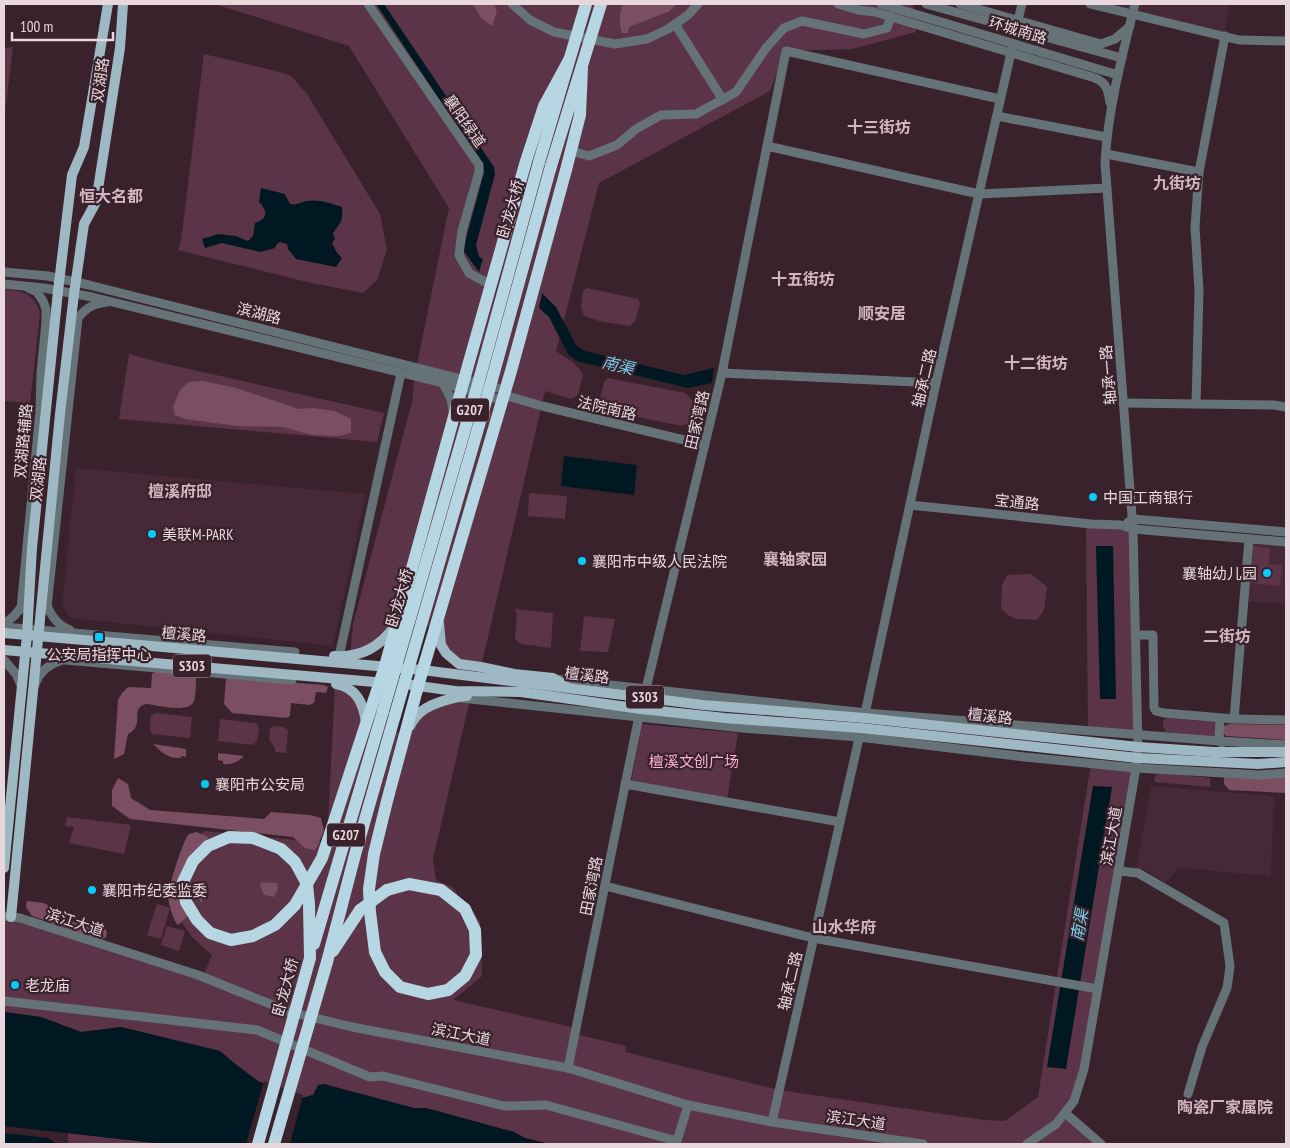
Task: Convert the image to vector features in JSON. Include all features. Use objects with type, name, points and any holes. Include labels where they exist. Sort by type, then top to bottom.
[{"type":"highway","name":"G207","points":[[569,60],[586,4]]},
{"type":"highway","name":"G207","points":[[582,68],[600,5]]},
{"type":"highway","points":[[310,958],[310,904],[308,891],[307,884],[295,862],[281,848],[253,838],[229,837],[208,846],[193,861],[183,882],[186,902],[197,920],[210,933],[231,940],[253,936],[275,925],[296,905],[304,890],[309,882],[322,858],[380,683],[471,355],[544,106],[569,60]]},
{"type":"highway","name":"卧龙大桥","points":[[274,1144],[358,842],[488,394],[569,60]]},
{"type":"highway","points":[[326,962],[360,910],[366,905],[373,900],[387,890],[410,884],[441,890],[465,909],[475,930],[476,955],[465,976],[448,990],[428,994],[400,987],[385,972],[375,952],[370,912],[370,904],[369,897],[369,889],[376,845],[422,670],[504,395],[571,151],[580,115],[582,68]]},
{"type":"highway","name":"卧龙大桥","points":[[258,1144],[310,958],[476,391],[545,164],[582,68]]},
{"type":"main road","name":"双湖路","points":[[4,868],[27,632],[32,548],[58,291],[72,175],[84,147],[108,4]]},
{"type":"main road","name":"双湖路","points":[[7,917],[74,294],[84,224],[96,202],[120,48],[123,4]]},
{"type":"main road","points":[[442,605],[439,628],[441,645],[446,653],[459,664],[514,674],[552,678],[572,688]]},
{"type":"main road","points":[[279,657],[295,652],[339,659],[363,654],[375,648],[388,636],[398,621]]},
{"type":"main road","name":"檀溪路","points":[[4,633],[27,632],[279,657],[339,659],[572,688],[645,693],[711,705],[862,724],[1137,763],[1258,764],[1286,762]]},
{"type":"main road","name":"檀溪路","points":[[4,650],[66,658],[455,690],[513,692],[640,713],[862,724],[1138,747],[1255,753],[1286,752]]},
{"type":"main road","points":[[276,674],[292,680],[347,686],[359,700],[366,723]]},
{"type":"main road","points":[[406,734],[415,717],[423,710],[453,698],[513,692]]},
{"type":"street","name":"襄阳绿道","points":[[368,4],[479,165],[479,172],[462,231],[459,255],[469,273],[491,285]]},
{"type":"street","points":[[512,4],[530,20],[554,32],[615,44],[647,38],[668,30],[688,15],[698,4]]},
{"type":"street","points":[[838,4],[891,16],[1102,81],[1108,89],[1111,114]]},
{"type":"street","name":"环城南路","points":[[881,4],[1118,75]]},
{"type":"street","name":"环城南路","points":[[926,4],[1122,58]]},
{"type":"street","points":[[960,4],[1101,44],[1115,39],[1130,26]]},
{"type":"street","points":[[1016,29],[1022,4]]},
{"type":"street","points":[[1090,4],[1134,8],[1239,40],[1286,41]]},
{"type":"street","name":"轴承一路","points":[[1134,8],[1106,137],[1106,154],[1133,524],[1137,635],[1138,747]]},
{"type":"street","points":[[571,151],[589,156],[617,145],[636,129],[661,115],[696,114],[723,100],[736,92],[766,48],[784,28],[802,21],[864,34],[888,28],[891,16]]},
{"type":"street","points":[[675,24],[723,100]]},
{"type":"street","points":[[1196,404],[1198,290],[1195,227],[1199,172],[1225,36]]},
{"type":"street","name":"轴承二路","points":[[772,1122],[1013,44]]},
{"type":"street","name":"田家湾路","points":[[645,693],[722,373],[786,51],[1000,99]]},
{"type":"street","points":[[997,116],[1106,137]]},
{"type":"street","points":[[767,146],[979,194],[1107,188]]},
{"type":"street","points":[[1106,154],[1199,172]]},
{"type":"street","name":"滨湖路","points":[[4,272],[76,282],[504,395]]},
{"type":"street","name":"滨湖路","points":[[4,284],[74,294],[401,373],[445,379]]},
{"type":"street","name":"双湖路辅路","points":[[21,609],[40,411],[41,373],[46,322],[46,309],[43,301],[37,292],[24,286]]},
{"type":"street","points":[[47,606],[78,318],[85,309],[93,304],[111,302]]},
{"type":"street","points":[[454,417],[452,399],[445,379],[461,368],[471,355]]},
{"type":"street","points":[[339,659],[401,373]]},
{"type":"street","points":[[722,373],[936,383]]},
{"type":"street","name":"法院南路","points":[[504,395],[542,406],[706,445]]},
{"type":"street","points":[[1125,403],[1274,405],[1286,407]]},
{"type":"street","name":"宝通路","points":[[910,505],[1091,524],[1133,524],[1286,532]]},
{"type":"street","name":"宝通路","points":[[1133,524],[1286,542]]},
{"type":"street","points":[[1234,719],[1249,539]]},
{"type":"street","points":[[4,625],[21,609],[29,592]]},
{"type":"street","points":[[42,592],[53,618],[63,628],[78,633]]},
{"type":"street","points":[[4,625],[27,632]]},
{"type":"street","points":[[38,633],[78,633],[295,652]]},
{"type":"street","points":[[1137,635],[1153,635],[1154,708],[1156,711],[1234,719],[1286,720]]},
{"type":"street","points":[[4,655],[25,654]]},
{"type":"street","points":[[32,695],[38,675],[54,663],[66,658],[292,680]]},
{"type":"street","points":[[4,660],[16,674],[22,687]]},
{"type":"street","points":[[552,678],[645,693]]},
{"type":"street","points":[[453,698],[640,713]]},
{"type":"street","name":"田家湾路","points":[[568,1068],[640,713]]},
{"type":"street","points":[[1219,742],[1220,718]]},
{"type":"street","points":[[862,724],[1137,735],[1286,745]]},
{"type":"street","points":[[1219,742],[1255,753]]},
{"type":"street","name":"滨江大道","points":[[1027,1144],[1056,1124],[1065,1113],[1074,1100],[1084,1069],[1096,988],[1119,871],[1138,747]]},
{"type":"street","points":[[1137,763],[1260,775],[1286,773]]},
{"type":"street","points":[[1219,772],[1258,764]]},
{"type":"street","points":[[625,784],[840,822]]},
{"type":"street","points":[[1119,871],[1138,873],[1224,923],[1230,966],[1227,988],[1202,1047],[1188,1094]]},
{"type":"street","points":[[605,886],[814,938],[1096,988]]},
{"type":"street","name":"滨江大道","points":[[7,917],[20,918],[198,975],[290,1012],[347,1026],[568,1068],[688,1105],[772,1122],[923,1144]]},
{"type":"street","points":[[4,1001],[257,1030],[370,1077],[384,1076],[504,1106],[546,1105],[681,1143],[688,1105]]},
{"type":"street","points":[[1065,1113],[1101,1144]]},
{"type":"shaded area","points":[[473,4],[494,4],[497,11],[492,26],[481,18]]},
{"type":"shaded area","points":[[623,4],[676,4],[670,11],[629,27],[628,33],[622,33],[620,18]]},
{"type":"shaded area","points":[[1087,4],[1229,4],[1225,36]]},
{"type":"shaded area","points":[[203,381],[236,388],[299,409],[313,408],[335,411],[351,419],[351,433],[339,436],[312,435],[283,427],[237,426],[185,419],[175,415],[173,407],[180,390],[189,382]]},
{"type":"shaded area","name":"美联M-PARK","points":[[76,468],[366,494],[333,646],[70,618],[62,605]]},
{"type":"shaded area","name":"襄轴幼儿园","points":[[1251,541],[1286,545],[1286,604],[1246,601]]},
{"type":"shaded area","points":[[156,671],[194,674],[196,677],[196,692],[194,701],[191,705],[180,708],[146,704],[141,706],[137,713],[136,726],[128,734],[124,754],[114,759],[118,700],[128,687],[151,688],[152,674]]},
{"type":"shaded area","points":[[226,679],[324,685],[328,687],[326,693],[316,692],[314,703],[309,705],[291,703],[290,716],[287,718],[232,713],[224,704]]},
{"type":"shaded area","points":[[1229,724],[1286,725],[1286,740],[1226,736],[1223,733],[1224,726]]},
{"type":"shaded area","points":[[153,744],[186,749],[186,757],[176,758],[169,756]]},
{"type":"shaded area","points":[[218,753],[244,756],[235,763],[223,764],[223,761],[218,760]]},
{"type":"shaded area","points":[[1224,776],[1286,776],[1286,793],[1229,790],[1224,784]]},
{"type":"shaded area","points":[[118,778],[128,784],[131,798],[150,810],[264,819],[271,812],[310,815],[321,818],[324,831],[314,850],[305,848],[293,837],[130,819],[112,806],[112,790]]},
{"type":"shaded area","points":[[1151,786],[1274,796],[1271,876],[1179,868],[1165,883],[1145,869],[1136,869]]},
{"type":"shaded area","points":[[196,832],[209,837],[190,860],[187,917],[178,925],[174,919],[168,895],[183,844],[189,834]]},
{"type":"shaded area","points":[[261,882],[277,883],[278,889],[274,897],[264,895],[260,886]]},
{"type":"shaded area","points":[[194,883],[201,892],[202,903],[195,894]]},
{"type":"shaded area","points":[[27,901],[44,903],[53,908],[54,913],[60,919],[105,929],[107,932],[106,937],[101,940],[32,916],[26,907]]},
{"type":"green space","points":[[174,4],[913,4],[916,32],[852,49],[786,51],[770,91],[599,183],[556,351],[574,363],[583,374],[578,395],[571,399],[545,391],[481,667],[462,664],[451,658],[444,647],[439,628],[398,621],[388,636],[350,656],[353,624],[412,402],[415,374],[449,208],[349,46],[218,5]]},
{"type":"green space","points":[[13,47],[4,121],[4,48]]},
{"type":"green space","points":[[204,54],[291,76],[307,94],[380,214],[387,250],[377,280],[363,293],[307,282],[178,250],[181,241]]},
{"type":"green space","points":[[587,288],[638,299],[640,304],[635,322],[629,326],[599,321],[584,316],[581,307],[583,291]]},
{"type":"green space","points":[[4,289],[22,292],[31,297],[40,313],[30,403],[4,401]]},
{"type":"green space","points":[[129,354],[384,413],[377,442],[119,419]]},
{"type":"green space","points":[[608,378],[685,393],[696,404],[695,418],[690,425],[677,425],[603,410],[599,405],[604,382]]},
{"type":"green space","points":[[529,493],[567,496],[565,519],[528,516]]},
{"type":"green space","points":[[1086,523],[1133,529],[1137,735],[1088,731]]},
{"type":"green space","points":[[1252,546],[1270,548],[1269,564],[1282,565],[1280,586],[1249,583]]},
{"type":"green space","points":[[1031,574],[1047,587],[1044,610],[1037,620],[1013,618],[1001,608],[1002,585],[1007,575]]},
{"type":"green space","points":[[514,609],[553,613],[551,648],[521,644],[515,639],[517,614]]},
{"type":"green space","points":[[584,616],[615,619],[608,652],[580,651]]},
{"type":"green space","points":[[335,684],[347,686],[366,723],[405,734],[423,710],[470,699],[433,859],[436,880],[452,887],[480,921],[482,976],[453,1000],[576,1028],[575,1034],[626,1046],[625,1052],[779,1090],[984,1120],[1005,1121],[1038,1097],[1091,763],[1136,768],[1084,1069],[1065,1113],[1101,1144],[550,1144],[426,1108],[313,1095],[302,1098],[258,1081],[220,1051],[121,1027],[81,1032],[41,1017],[4,1012],[4,917],[203,977],[212,955],[192,937],[178,917],[170,887],[185,850],[204,831],[327,843]]},
{"type":"green space","points":[[156,713],[192,717],[190,738],[152,734],[150,729],[151,715]]},
{"type":"green space","points":[[1168,718],[1214,722],[1216,723],[1215,735],[1213,737],[1166,732],[1163,720]]},
{"type":"green space","points":[[220,719],[256,723],[259,728],[257,741],[253,745],[218,741]]},
{"type":"green space","name":"檀溪文创广场","points":[[642,724],[738,733],[727,800],[631,783]]},
{"type":"green space","points":[[274,726],[284,727],[288,730],[286,753],[275,752],[269,739],[270,728]]},
{"type":"green space","points":[[1162,773],[1210,778],[1210,787],[1155,782],[1156,775]]},
{"type":"green space","points":[[67,817],[131,825],[124,854],[69,843],[74,827],[65,826]]},
{"type":"green space","points":[[157,904],[170,908],[161,939],[147,935]]},
{"type":"green space","points":[[167,926],[185,931],[179,951],[161,945]]},
{"type":"green space","points":[[68,1133],[164,1144],[68,1144]]},
{"type":"water","points":[[376,4],[384,4],[494,167],[495,174],[476,245],[479,257],[483,259],[479,272],[463,250],[484,172],[483,165]]},
{"type":"water","points":[[261,188],[285,194],[290,204],[315,201],[342,207],[341,221],[333,233],[335,239],[332,243],[342,258],[336,267],[296,259],[288,249],[287,244],[280,242],[275,248],[260,252],[222,243],[205,248],[202,239],[218,234],[236,236],[248,241],[253,236],[255,223],[262,219],[265,214],[259,202]]},
{"type":"water","points":[[542,293],[556,307],[576,345],[585,351],[684,375],[714,368],[712,383],[688,388],[577,361],[568,354],[549,317],[539,308]]},
{"type":"water","points":[[564,456],[637,465],[634,495],[561,486]]},
{"type":"water","points":[[1096,546],[1113,546],[1116,699],[1100,699]]},
{"type":"water","name":"南渠","points":[[1093,786],[1112,787],[1066,1069],[1047,1067]]},
{"type":"water","points":[[4,1012],[41,1017],[81,1032],[121,1027],[220,1051],[258,1081],[302,1098],[313,1095],[318,1085],[324,1084],[414,1108],[426,1108],[550,1144],[164,1144],[4,1126]]},
{"type":"water","points":[[4,1133],[48,1138],[57,1144],[4,1144]]},
{"type":"pier","points":[[264,1081],[303,1095],[290,1144],[246,1144]]},
{"type":"place","name":"中国工商银行","points":[[1093,497]]},
{"type":"place","name":"美联M-PARK","points":[[152,534]]},
{"type":"place","name":"襄阳市中级人民法院","points":[[582,561]]},
{"type":"place","name":"襄轴幼儿园","points":[[1267,573]]},
{"type":"place","name":"公安局指挥中心","points":[[99,637]]},
{"type":"place","name":"襄阳市公安局","points":[[205,784]]},
{"type":"place","name":"襄阳市纪委监委","points":[[92,890]]},
{"type":"place","name":"老龙庙","points":[[15,985]]},
{"type":"district","name":"十三街坊","points":[[879,127]]},
{"type":"district","name":"九街坊","points":[[1177,183]]},
{"type":"district","name":"恒大名都","points":[[111,196]]},
{"type":"district","name":"十五街坊","points":[[803,279]]},
{"type":"district","name":"顺安居","points":[[882,313]]},
{"type":"district","name":"十二街坊","points":[[1036,363]]},
{"type":"district","name":"檀溪府邸","points":[[180,491]]},
{"type":"district","name":"襄轴家园","points":[[795,559]]},
{"type":"district","name":"二街坊","points":[[1227,636]]},
{"type":"district","name":"山水华府","points":[[844,927]]},
{"type":"district","name":"陶瓷厂家属院","points":[[1225,1107]]}]
